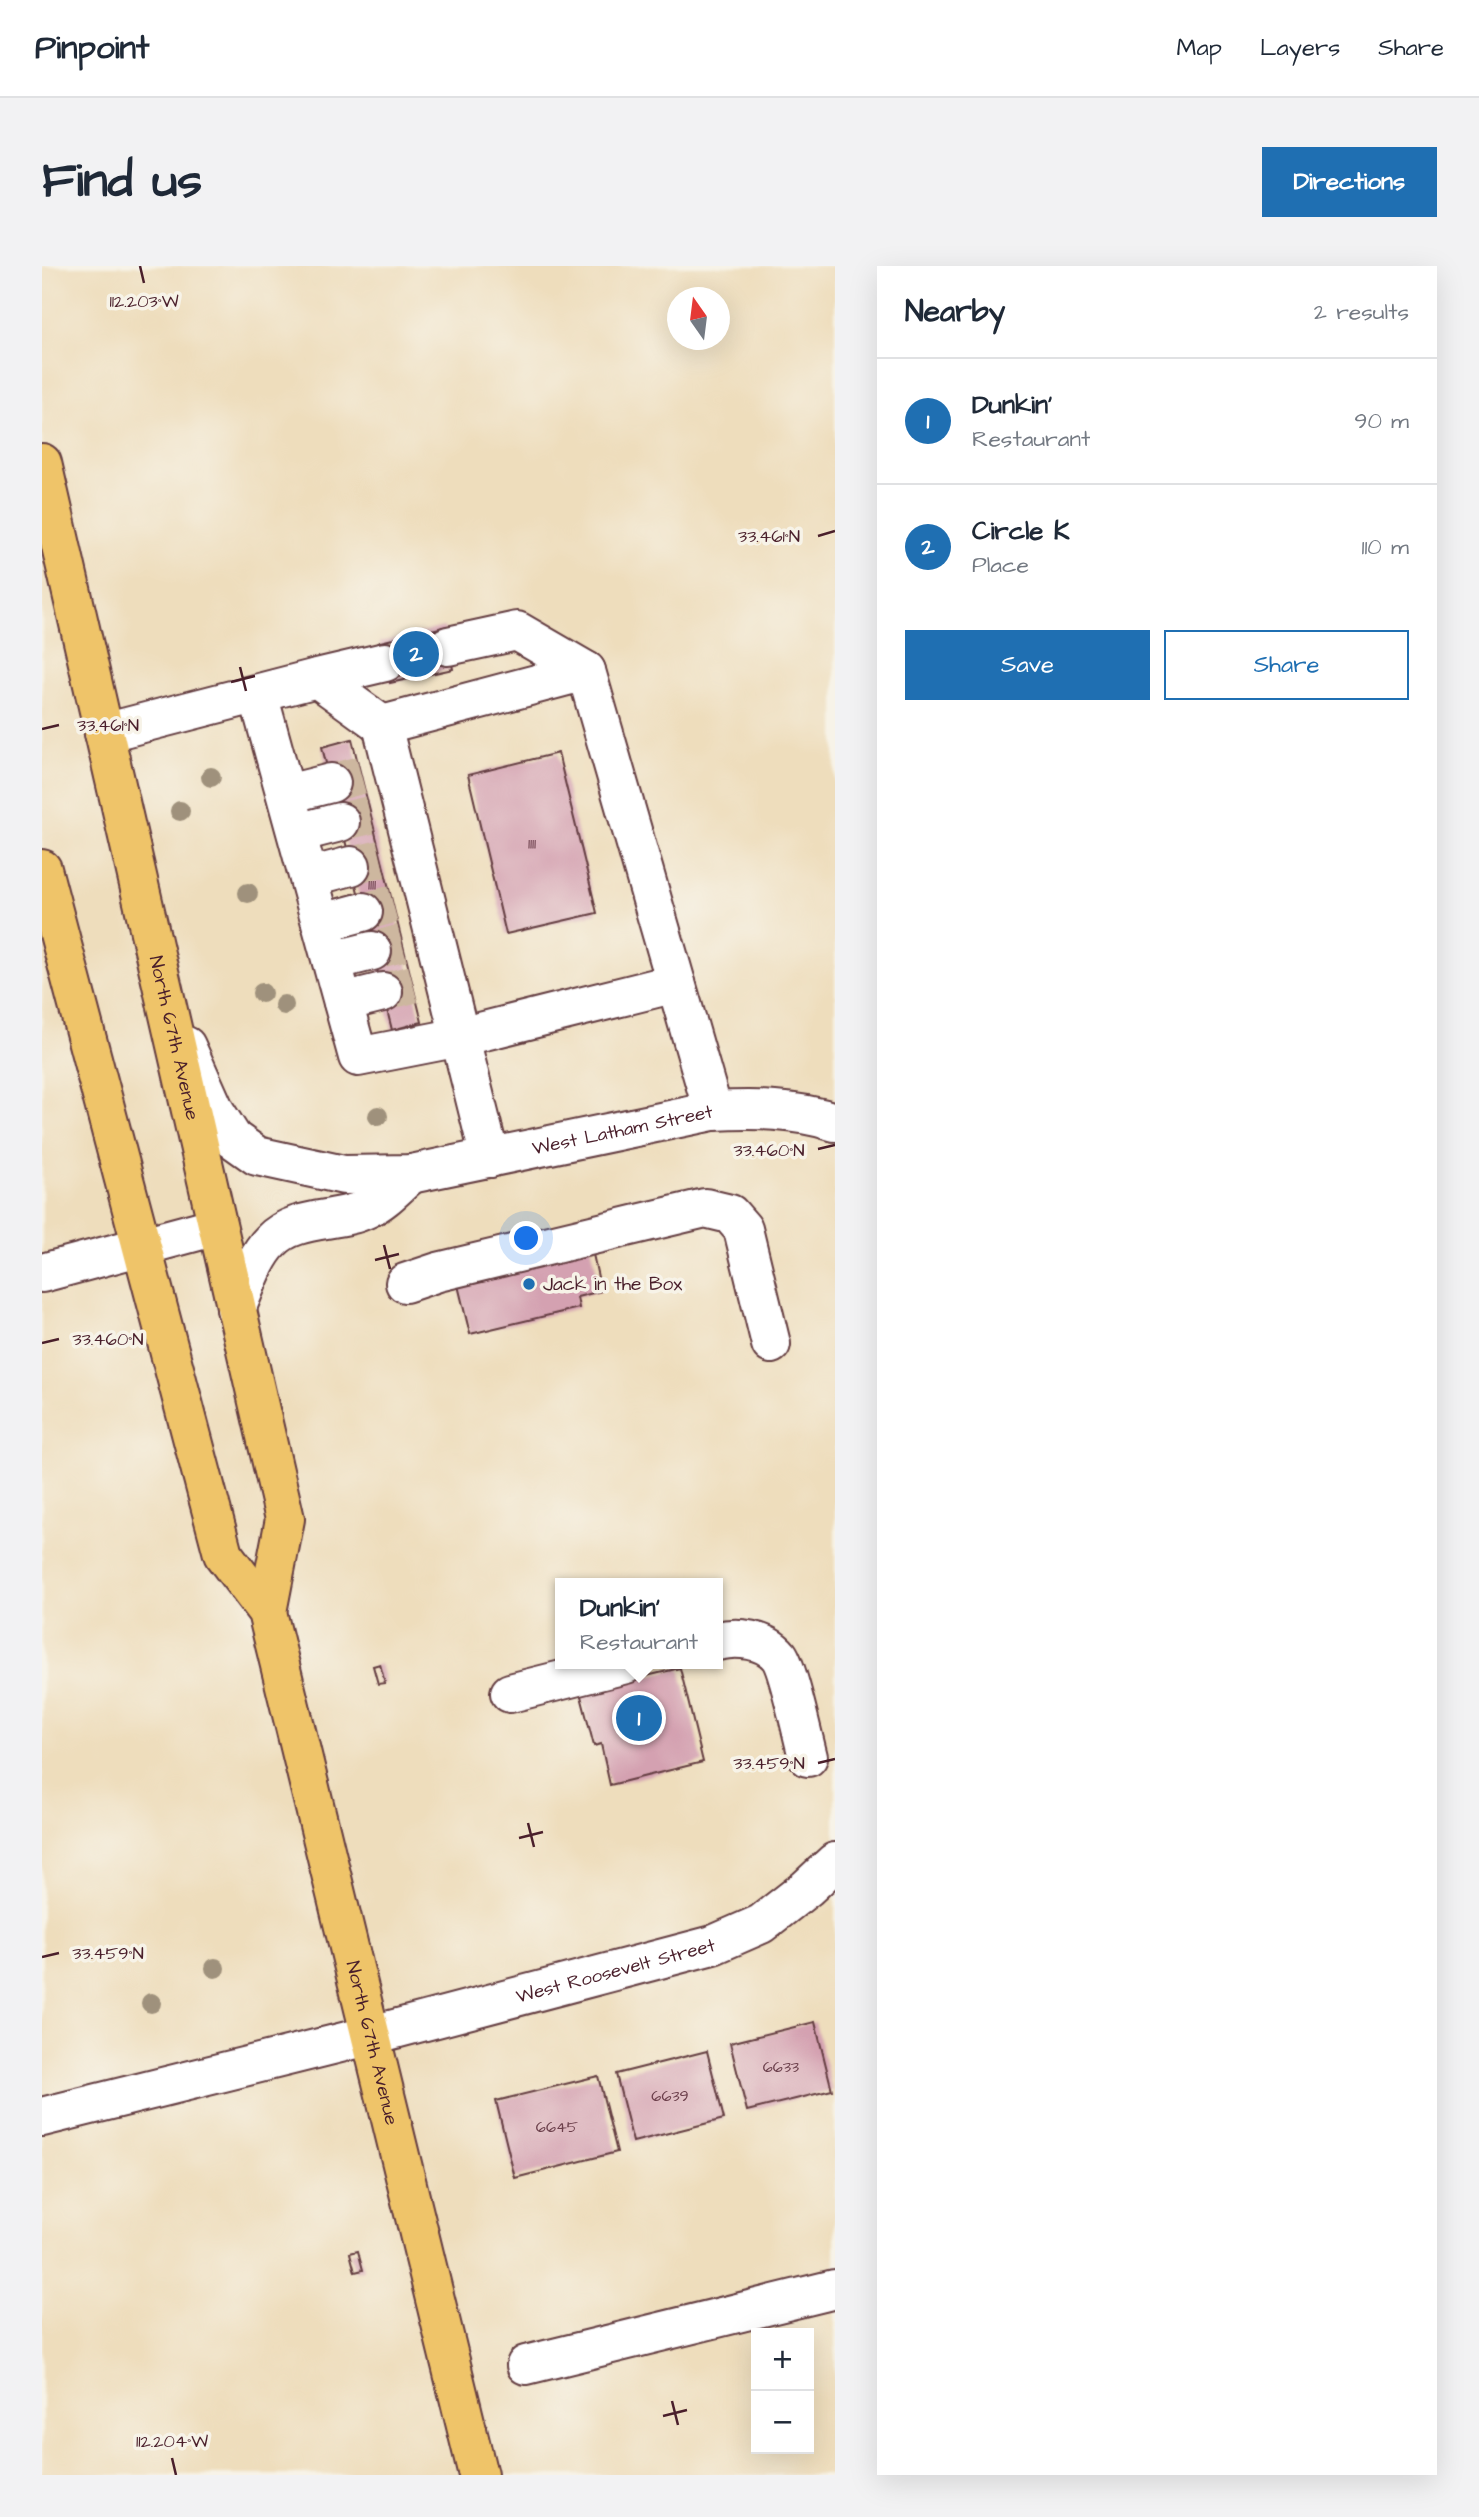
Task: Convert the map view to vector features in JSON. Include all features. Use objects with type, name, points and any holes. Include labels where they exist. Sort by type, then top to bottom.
[{"type":"main road","name":"North 67th Avenue","points":[[42,463],[285,1519],[267,1612]]},
{"type":"main road","name":"North 67th Avenue","points":[[42,869],[223,1554],[267,1612],[478,2475]]},
{"type":"street","points":[[448,646],[517,631],[586,671],[713,1111]]},
{"type":"street","points":[[104,733],[385,662]]},
{"type":"street","points":[[382,725],[586,671]]},
{"type":"street","points":[[317,678],[382,725]]},
{"type":"street","points":[[258,694],[358,1057],[460,1037],[676,983]]},
{"type":"street","points":[[382,725],[361,775],[393,904],[413,984],[460,1037],[490,1158]]},
{"type":"street","points":[[287,794],[361,775]]},
{"type":"street","points":[[297,832],[371,815]]},
{"type":"street","points":[[309,877],[382,859]]},
{"type":"street","points":[[322,923],[393,904]]},
{"type":"street","points":[[332,961],[403,942]]},
{"type":"street","points":[[343,1002],[413,984]]},
{"type":"street","name":"West Latham Street","points":[[162,988],[215,1111],[233,1139],[257,1156],[294,1166],[344,1175],[411,1174],[713,1111],[757,1109],[820,1117],[835,1122]]},
{"type":"street","name":"West Latham Street","points":[[236,1309],[253,1270],[271,1241],[289,1229],[371,1207],[411,1174]]},
{"type":"street","points":[[405,1283],[705,1208],[730,1214],[743,1229],[771,1343]]},
{"type":"street","points":[[42,1273],[217,1226]]},
{"type":"street","points":[[723,1640],[732,1637],[745,1639],[761,1644],[779,1656],[808,1757]]},
{"type":"street","points":[[510,1693],[606,1669]]},
{"type":"street","name":"West Roosevelt Street","points":[[42,2117],[372,2035],[713,1945],[761,1924],[835,1862]]},
{"type":"street","points":[[526,2364],[835,2289]]},
{"type":"building","points":[[444,627],[453,669],[390,683],[380,642]]},
{"type":"building","points":[[352,739],[422,1022],[392,1030],[322,747]]},
{"type":"building","points":[[558,753],[597,913],[506,934],[468,775]]},
{"type":"building","name":"Jack in the Box","points":[[591,1245],[601,1291],[577,1297],[579,1308],[470,1334],[456,1277]]},
{"type":"building","points":[[380,1664],[385,1683],[378,1684],[373,1666]]},
{"type":"building","points":[[680,1669],[703,1762],[610,1785],[601,1744],[594,1746],[580,1692]]},
{"type":"building","points":[[815,2022],[832,2090],[747,2111],[730,2043]]},
{"type":"building","points":[[707,2051],[724,2119],[633,2142],[616,2074]]},
{"type":"building","points":[[598,2076],[617,2152],[515,2178],[496,2101]]},
{"type":"building","points":[[358,2251],[363,2270],[355,2272],[350,2253]]},
{"type":"tunnel","points":[[385,662],[448,646]]},
{"type":"tunnel","points":[[331,783],[361,775]]},
{"type":"tunnel","points":[[340,822],[370,815]]},
{"type":"tunnel","points":[[351,866],[381,859]]},
{"type":"tunnel","points":[[363,912],[393,904]]},
{"type":"tunnel","points":[[372,951],[402,943]]},
{"type":"tunnel","points":[[383,992],[413,984]]},
{"type":"place","name":"Circle K","points":[[416,654]]},
{"type":"place","name":"Jack in the Box","points":[[529,1284]]},
{"type":"place","name":"Dunkin'","points":[[639,1718]]}]
